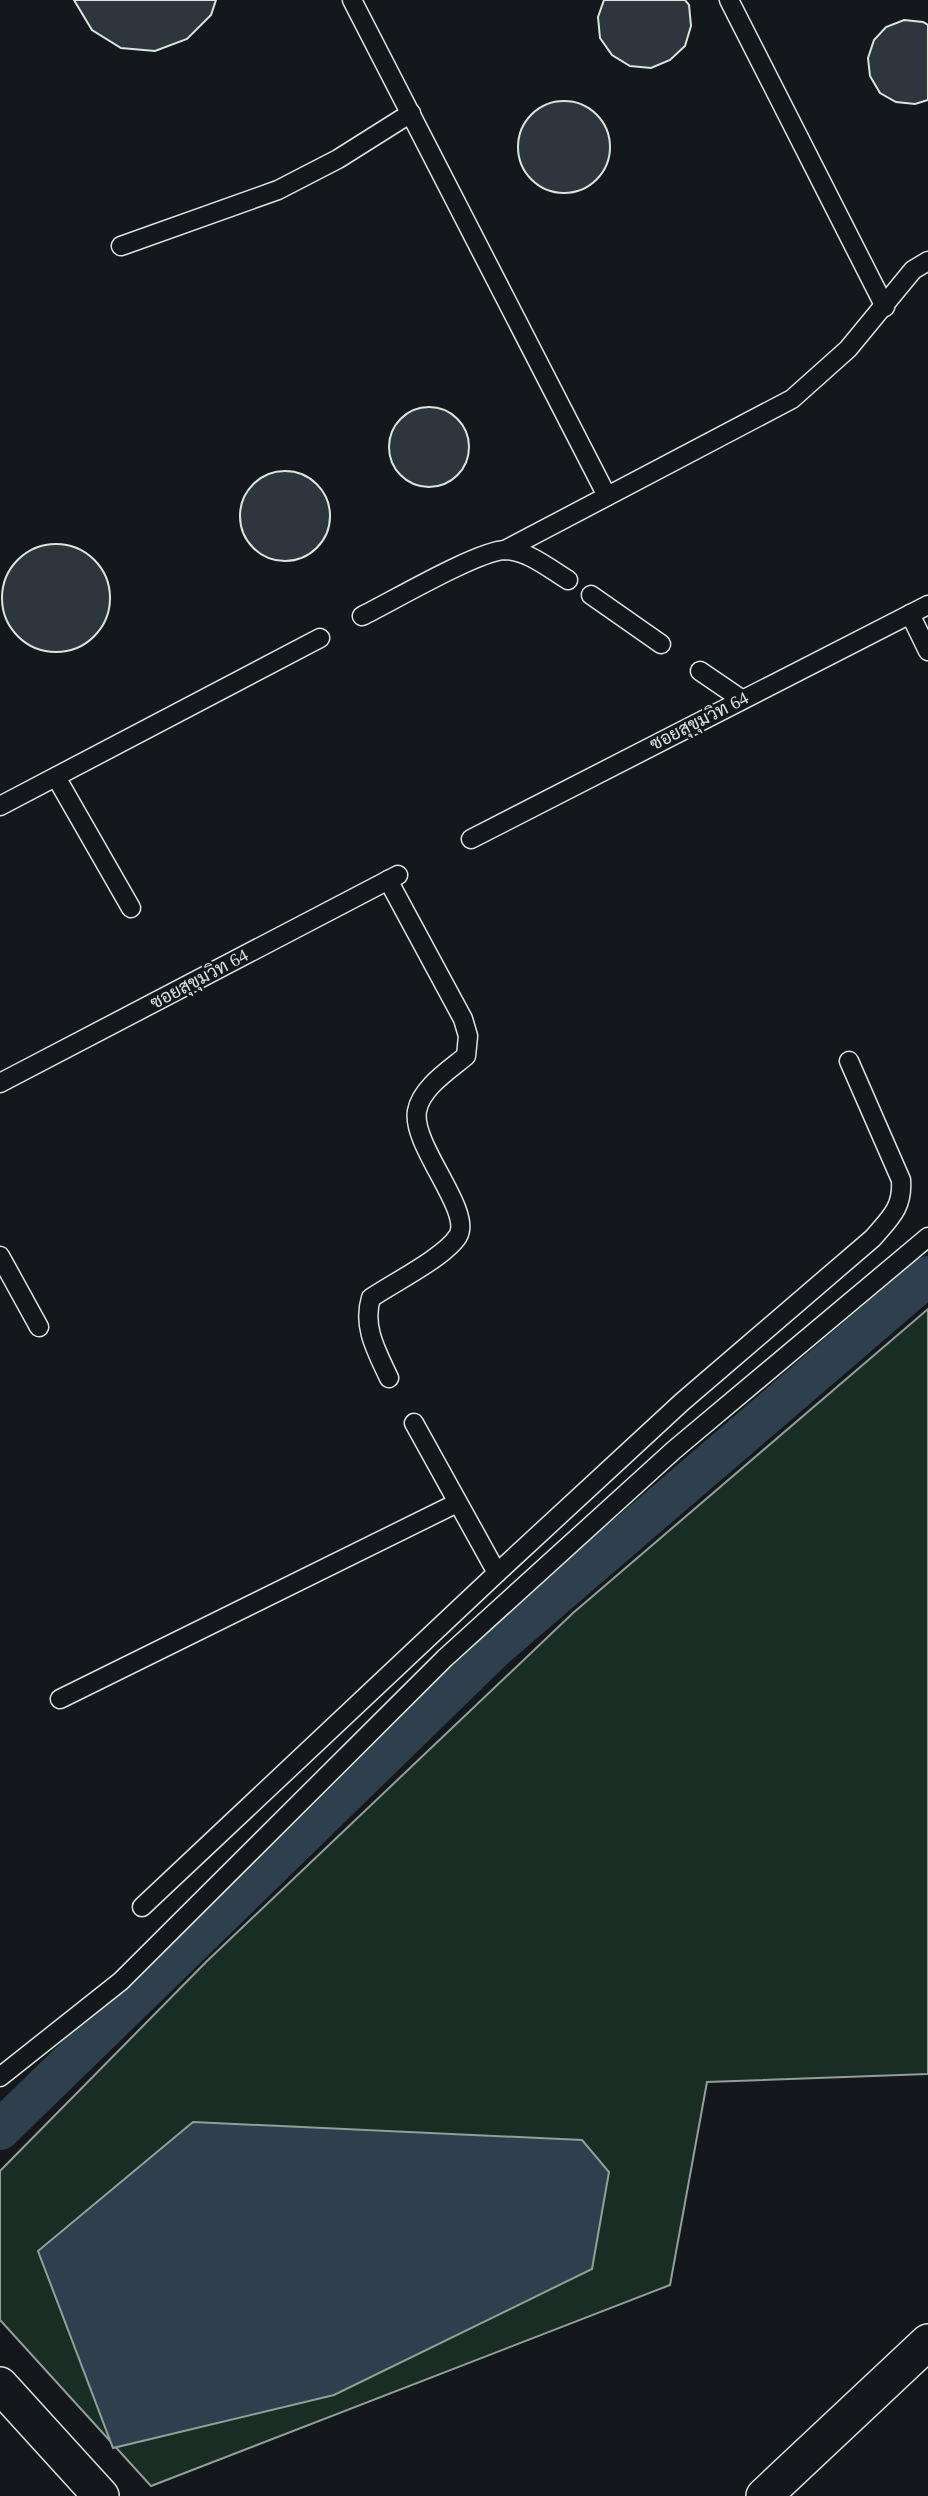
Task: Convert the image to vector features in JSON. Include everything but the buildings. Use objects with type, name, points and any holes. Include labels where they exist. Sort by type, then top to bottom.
[{"type":"street","points":[[764,2496],[928,2342]]},
{"type":"street","points":[[0,2385],[101,2496]]},
{"type":"lane","points":[[352,0],[607,496]]},
{"type":"lane","points":[[729,0],[885,307]]},
{"type":"lane","points":[[121,246],[278,190],[338,159],[411,113]]},
{"type":"lane","points":[[362,617],[478,557],[505,550],[792,399],[848,349],[885,307],[912,270],[928,261]]},
{"type":"lane","points":[[505,550],[529,556],[568,580]]},
{"type":"lane","points":[[591,595],[661,644]]},
{"type":"lane","name":"ซอยสุขุมวิท 64","points":[[471,839],[928,605]]},
{"type":"lane","points":[[910,614],[928,650]]},
{"type":"lane","points":[[0,806],[320,638]]},
{"type":"lane","points":[[700,671],[741,699]]},
{"type":"lane","points":[[56,777],[131,908]]},
{"type":"lane","name":"ซอยสุขุมวิท 64","points":[[0,1083],[393,878],[463,1019],[468,1036],[466,1056],[426,1091],[416,1112],[421,1136],[461,1219],[459,1235],[440,1254],[371,1298],[367,1311],[370,1336],[389,1378]]},
{"type":"lane","points":[[142,1907],[682,1402],[873,1238],[902,1197],[901,1180],[849,1061]]},
{"type":"lane","points":[[0,2077],[121,1981],[445,1658],[674,1450],[928,1237]]},
{"type":"lane","points":[[0,1256],[39,1327]]},
{"type":"lane","points":[[414,1423],[497,1573]]},
{"type":"lane","points":[[60,1699],[457,1503]]},
{"type":"green space","points":[[928,1309],[928,2074],[707,2082],[670,2285],[151,2486],[0,2320],[0,2171],[206,1962],[573,1613]]},
{"type":"water","points":[[193,2122],[582,2140],[609,2172],[592,2269],[334,2395],[113,2448],[38,2251]]},
{"type":"waterway","points":[[0,2130],[496,1647],[928,1276]]}]
